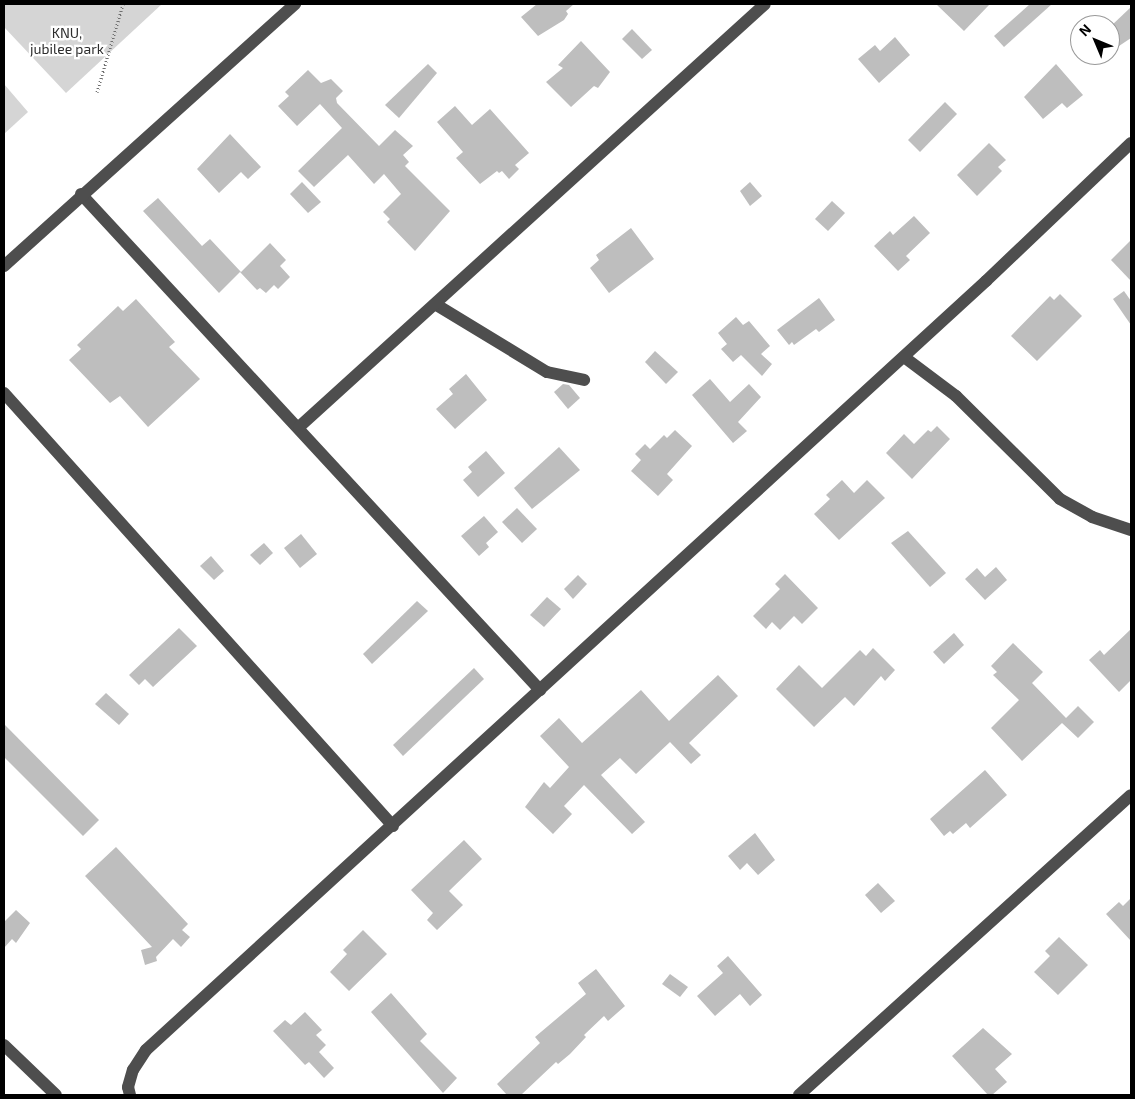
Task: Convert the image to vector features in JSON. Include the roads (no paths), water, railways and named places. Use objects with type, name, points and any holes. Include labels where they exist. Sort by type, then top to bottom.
[{"type":"street","points":[[4,266],[81,194],[213,81],[295,4]]},
{"type":"street","points":[[299,427],[765,4]]},
{"type":"street","points":[[130,1095],[128,1087],[133,1070],[146,1050],[311,896],[393,826],[658,579],[904,357],[1131,143]]},
{"type":"street","points":[[81,194],[299,427],[540,690]]},
{"type":"street","points":[[435,304],[547,372],[584,380]]},
{"type":"street","points":[[904,357],[956,396],[1060,499],[1092,517],[1131,530]]},
{"type":"street","points":[[4,393],[393,826]]},
{"type":"street","points":[[799,1095],[1131,795]]},
{"type":"street","points":[[4,1045],[56,1095]]},
{"type":"park label","name":"KNU, jubilee park","points":[[67,42]]}]
